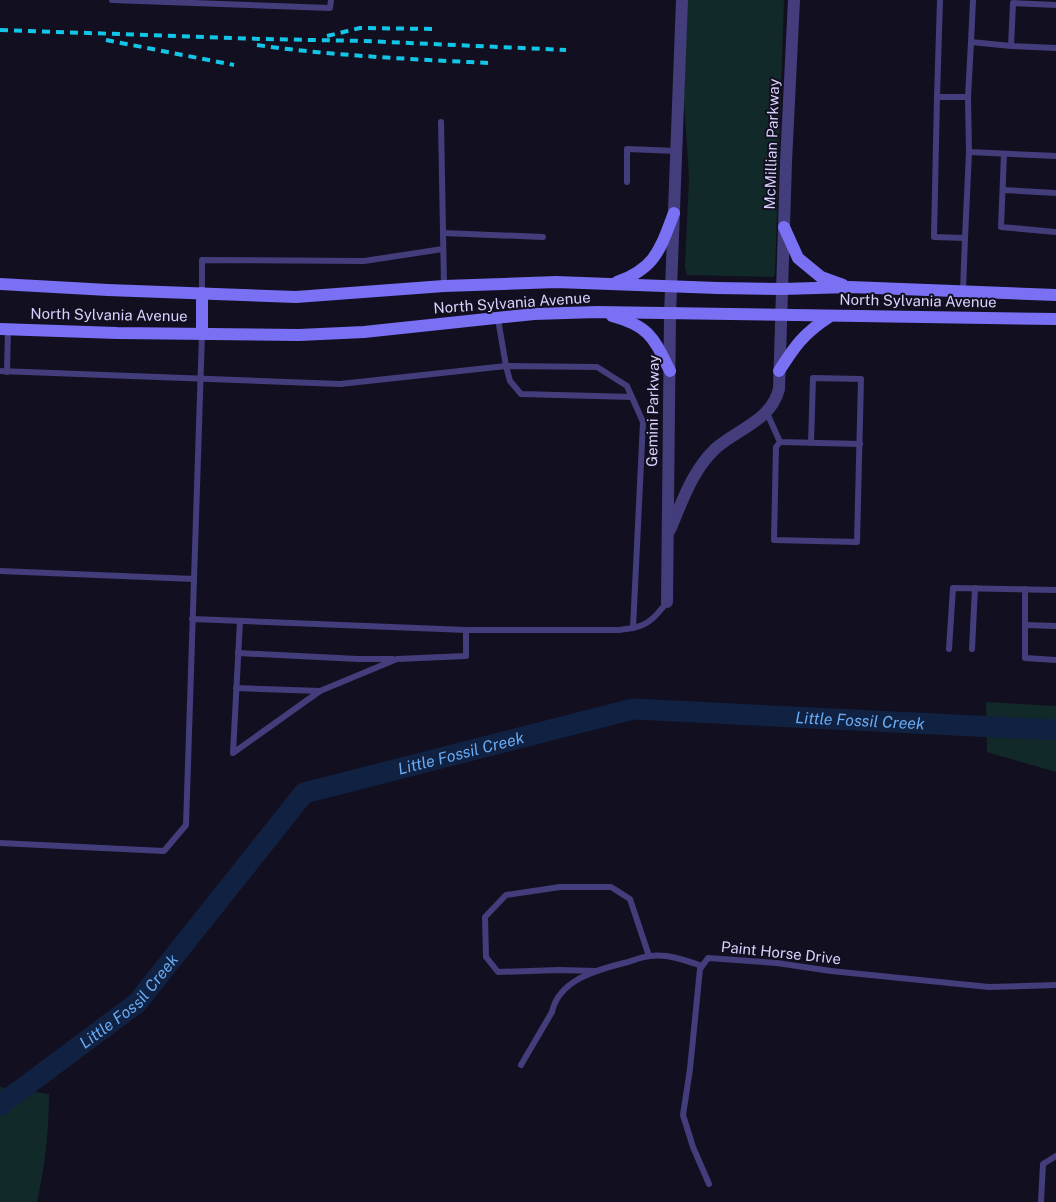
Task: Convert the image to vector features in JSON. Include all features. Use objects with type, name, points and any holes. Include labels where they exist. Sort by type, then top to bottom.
[{"type":"main road","points":[[611,284],[632,276],[651,262],[660,249],[674,213]]},
{"type":"main road","points":[[784,227],[798,258],[821,277],[850,287]]},
{"type":"main road","name":"North Sylvania Avenue","points":[[0,284],[296,297],[444,286],[556,282],[782,289],[850,287],[1055,294]]},
{"type":"main road","points":[[202,293],[202,334]]},
{"type":"main road","points":[[598,312],[620,318],[639,327],[652,337],[670,371]]},
{"type":"main road","name":"North Sylvania Avenue","points":[[4,329],[299,335],[345,333],[534,314],[598,312],[670,315],[1056,319]]},
{"type":"main road","points":[[779,372],[797,342],[812,328],[830,317]]},
{"type":"main road","points":[[1030,319],[1056,328]]},
{"type":"street","points":[[671,286],[682,0]]},
{"type":"street","name":"McMillian Parkway","points":[[782,289],[794,0]]},
{"type":"street","name":"Gemini Parkway","points":[[667,602],[671,286]]},
{"type":"street","points":[[767,413],[776,400],[782,289]]},
{"type":"street","name":"Gemini Parkway","points":[[668,537],[688,486],[701,466],[715,449],[767,413]]},
{"type":"lane","points":[[112,0],[298,4],[330,8],[331,0]]},
{"type":"lane","points":[[940,0],[934,237],[964,238]]},
{"type":"lane","points":[[964,291],[964,238],[970,152],[968,97],[973,0]]},
{"type":"lane","points":[[1011,46],[1013,3],[1056,6]]},
{"type":"lane","points":[[971,42],[1056,48]]},
{"type":"lane","points":[[937,97],[968,97]]},
{"type":"lane","points":[[441,122],[444,286]]},
{"type":"lane","points":[[627,182],[627,149],[677,151]]},
{"type":"lane","points":[[970,152],[1056,156]]},
{"type":"lane","points":[[1004,154],[1002,227],[1056,232]]},
{"type":"lane","points":[[1003,190],[1056,193]]},
{"type":"lane","points":[[443,233],[543,237]]},
{"type":"lane","points":[[202,293],[202,260],[364,261],[444,249]]},
{"type":"lane","points":[[498,319],[510,381],[521,394],[632,397]]},
{"type":"lane","points":[[4,329],[3,372],[340,384],[506,366],[597,367],[627,386],[642,422],[633,628]]},
{"type":"lane","points":[[0,843],[164,851],[186,825],[202,334]]},
{"type":"lane","points":[[812,443],[813,378],[861,379],[860,444],[857,542],[774,540],[776,446],[780,442],[812,443],[860,444]]},
{"type":"lane","points":[[767,413],[780,442]]},
{"type":"lane","points":[[0,571],[194,579]]},
{"type":"lane","points":[[949,649],[953,588],[1056,590]]},
{"type":"lane","points":[[972,649],[975,588]]},
{"type":"lane","points":[[1025,590],[1025,658],[1056,660]]},
{"type":"lane","points":[[192,619],[466,630],[633,628],[640,627],[655,618],[667,602]]},
{"type":"lane","points":[[240,621],[233,753],[320,691],[397,659]]},
{"type":"lane","points":[[1025,624],[1056,626]]},
{"type":"lane","points":[[238,653],[358,660],[466,656],[466,630]]},
{"type":"lane","points":[[236,688],[320,691]]},
{"type":"lane","points":[[596,971],[498,972],[486,957],[484,917],[506,895],[560,887],[611,887],[630,900],[650,956]]},
{"type":"lane","points":[[521,1065],[552,1012],[554,1004],[571,983],[596,971],[650,956],[680,958],[702,966]]},
{"type":"lane","name":"Paint Horse Drive","points":[[709,1184],[693,1147],[683,1116],[700,969],[708,958],[778,962],[831,972],[989,987],[1056,985]]},
{"type":"lane","points":[[1042,1202],[1043,1164],[1056,1156]]},
{"type":"green space","points":[[687,0],[784,0],[775,274],[773,277],[687,275],[685,267],[689,178],[684,100]]},
{"type":"green space","points":[[986,702],[1056,706],[1056,772],[987,752]]},
{"type":"green space","points":[[0,1087],[49,1094],[46,1148],[37,1202],[0,1202]]},
{"type":"waterway","name":"Little Fossil Creek","points":[[0,1105],[137,1003],[304,793],[633,709],[1056,730]]},
{"type":"railway","points":[[327,36],[360,28],[436,29]]},
{"type":"railway","points":[[0,30],[365,41],[566,50]]},
{"type":"railway","points":[[106,40],[234,65]]},
{"type":"railway","points":[[257,45],[344,54],[488,63]]}]
